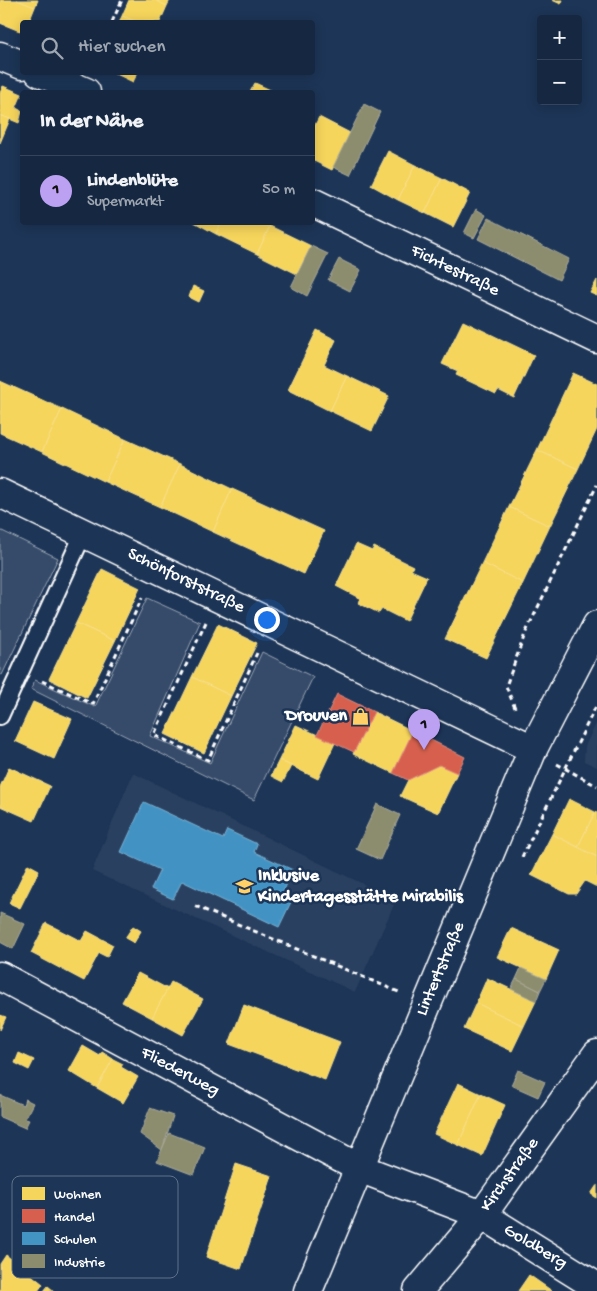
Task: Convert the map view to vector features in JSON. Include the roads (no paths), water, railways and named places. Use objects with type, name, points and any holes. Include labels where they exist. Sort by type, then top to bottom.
[{"type":"street","points":[[0,56],[20,64]]},
{"type":"street","points":[[47,75],[81,90]]},
{"type":"street","name":"Fichtestraße","points":[[315,203],[597,340]]},
{"type":"street","name":"Schönforststraße","points":[[0,493],[533,750]]},
{"type":"street","name":"Lintertstraße","points":[[308,1291],[533,750],[597,625]]},
{"type":"street","name":"Fliederweg","points":[[0,976],[359,1168]]},
{"type":"street","name":"Kirchstraße","points":[[418,1291],[482,1215],[597,1054]]},
{"type":"street","name":"Goldberg","points":[[359,1168],[482,1215],[597,1286]]},
{"type":"lane","points":[[0,716],[84,532]]},
{"type":"place","name":"Drouven","points":[[361,716]]},
{"type":"place","name":"Lindenblüte","points":[[424,750]]},
{"type":"place","name":"Inklusive Kindertagesstätte Mirabilis","points":[[244,886]]}]
